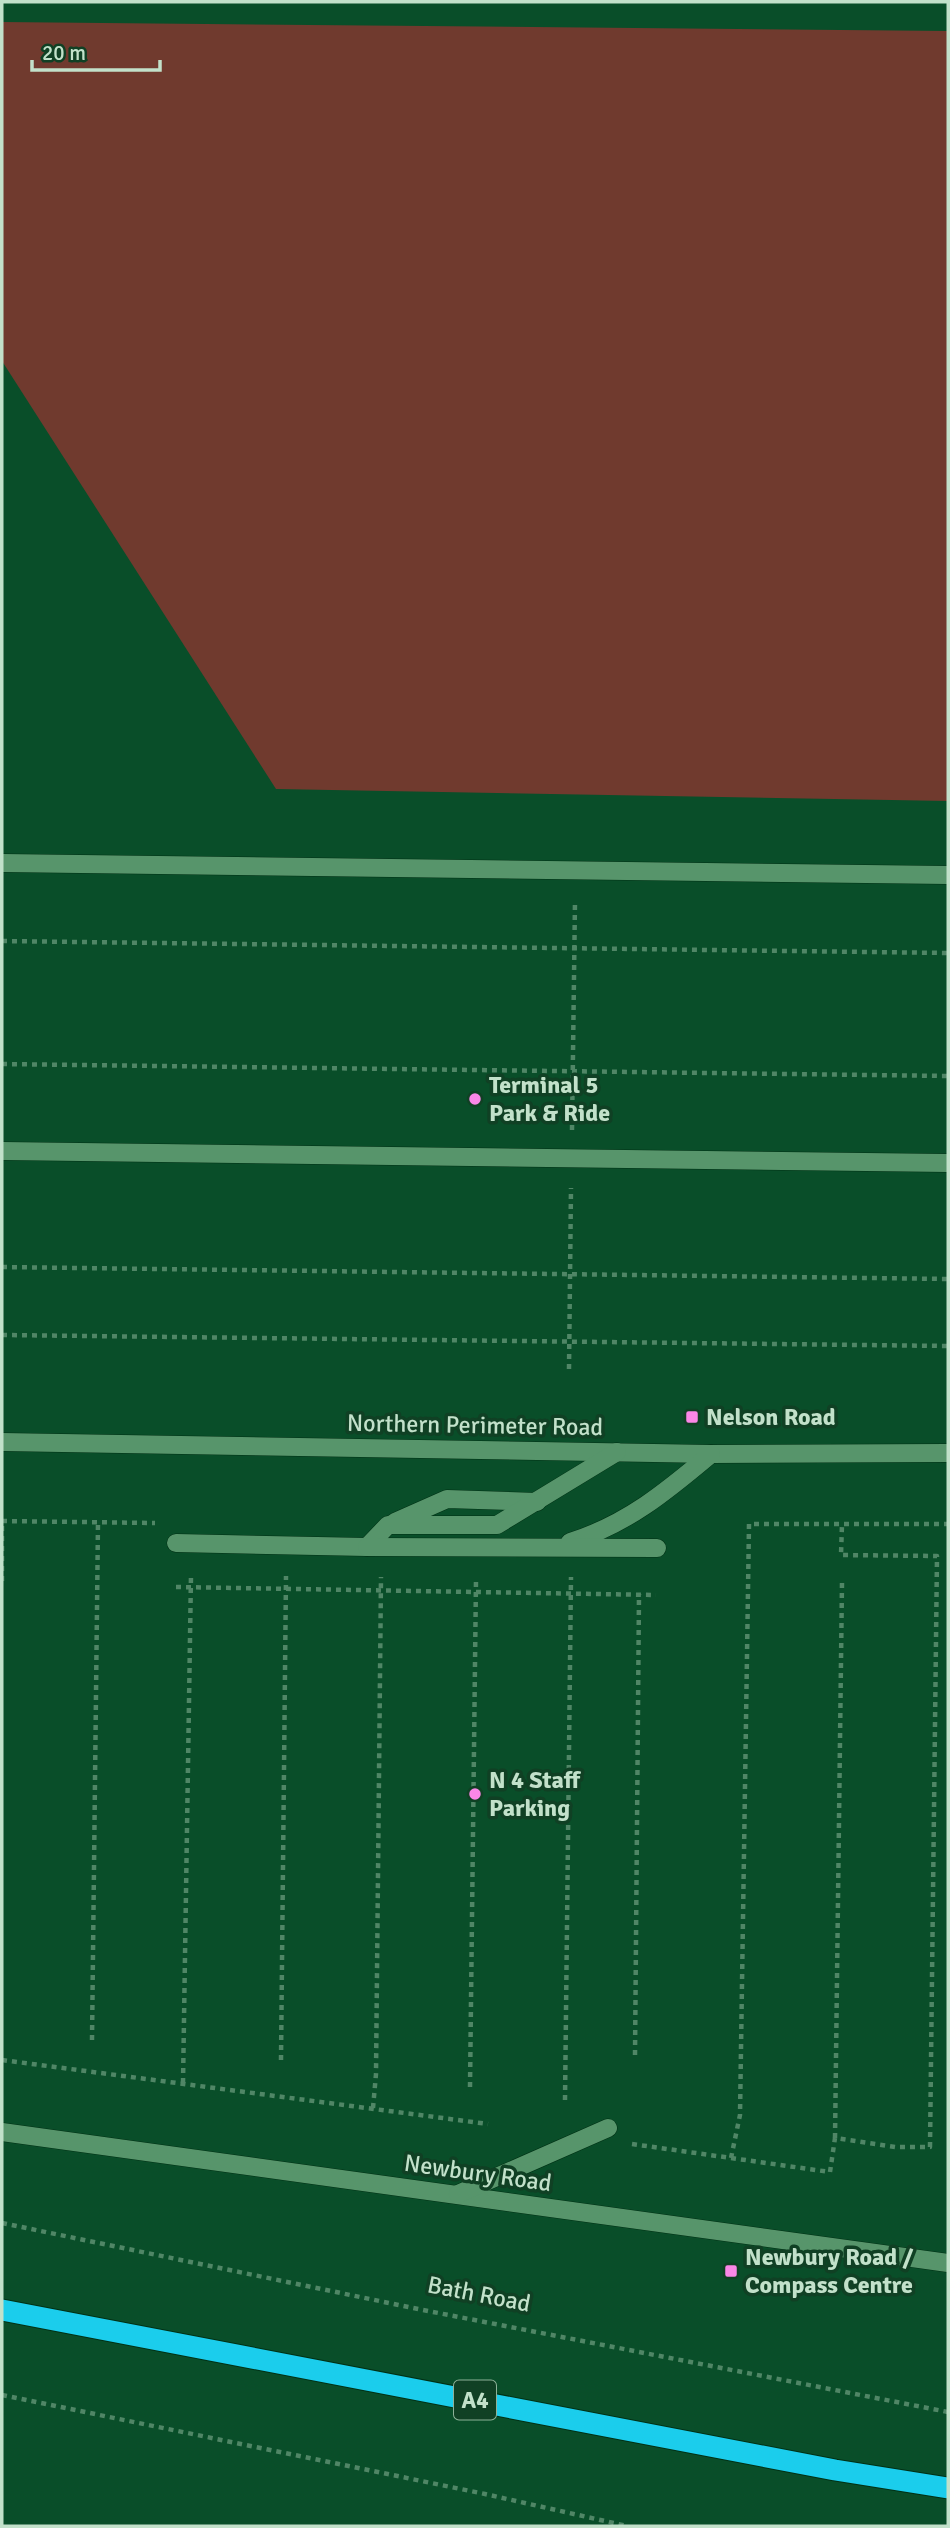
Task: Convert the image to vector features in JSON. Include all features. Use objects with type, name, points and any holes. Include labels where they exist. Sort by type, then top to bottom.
[{"type":"highway","name":"A4","points":[[2,2310],[835,2470],[948,2488]]},
{"type":"street","points":[[2,863],[948,875]]},
{"type":"street","points":[[2,1151],[948,1163]]},
{"type":"street","name":"Northern Perimeter Road","points":[[2,1442],[711,1454],[948,1453]]},
{"type":"street","points":[[388,1525],[497,1525],[617,1452]]},
{"type":"street","points":[[553,1547],[597,1534],[633,1516],[711,1454]]},
{"type":"street","points":[[367,1547],[388,1525],[447,1499],[537,1502]]},
{"type":"street","points":[[176,1543],[657,1548]]},
{"type":"street","points":[[457,2195],[608,2127]]},
{"type":"street","name":"Newbury Road","points":[[2,2132],[948,2263]]},
{"type":"path","points":[[569,1369],[576,870]]},
{"type":"path","points":[[2,941],[948,953]]},
{"type":"path","points":[[2,1064],[948,1076]]},
{"type":"path","points":[[2,1267],[948,1279]]},
{"type":"path","points":[[2,1335],[948,1346]]},
{"type":"path","points":[[2,1581],[2,1521],[166,1523]]},
{"type":"path","points":[[92,2040],[98,1522]]},
{"type":"path","points":[[731,2158],[740,2115],[749,1524],[948,1524]]},
{"type":"path","points":[[835,2138],[895,2147],[930,2147],[937,1597],[937,1556],[841,1555],[842,1524]]},
{"type":"path","points":[[281,2060],[286,1546]]},
{"type":"path","points":[[184,2083],[192,1567]]},
{"type":"path","points":[[373,2108],[376,2074],[381,1569]]},
{"type":"path","points":[[470,2087],[476,1571]]},
{"type":"path","points":[[565,2100],[571,1573]]},
{"type":"path","points":[[624,2143],[830,2172],[835,2138],[842,1582]]},
{"type":"path","points":[[176,1587],[656,1595]]},
{"type":"path","points":[[635,2055],[639,1594]]},
{"type":"path","points":[[2,2060],[488,2124]]},
{"type":"path","name":"Bath Road","points":[[2,2223],[423,2310],[948,2412]]},
{"type":"path","points":[[2,2395],[485,2494],[627,2526]]},
{"type":"shaded area","points":[[2,22],[948,31],[948,801],[276,789],[2,361]]},
{"type":"place","name":"Terminal 5 Park & Ride","points":[[475,1099]]},
{"type":"place","name":"Nelson Road","points":[[692,1417]]},
{"type":"place","name":"N 4 Staff Parking","points":[[475,1794]]},
{"type":"place","name":"Newbury Road / Compass Centre","points":[[731,2271]]}]
